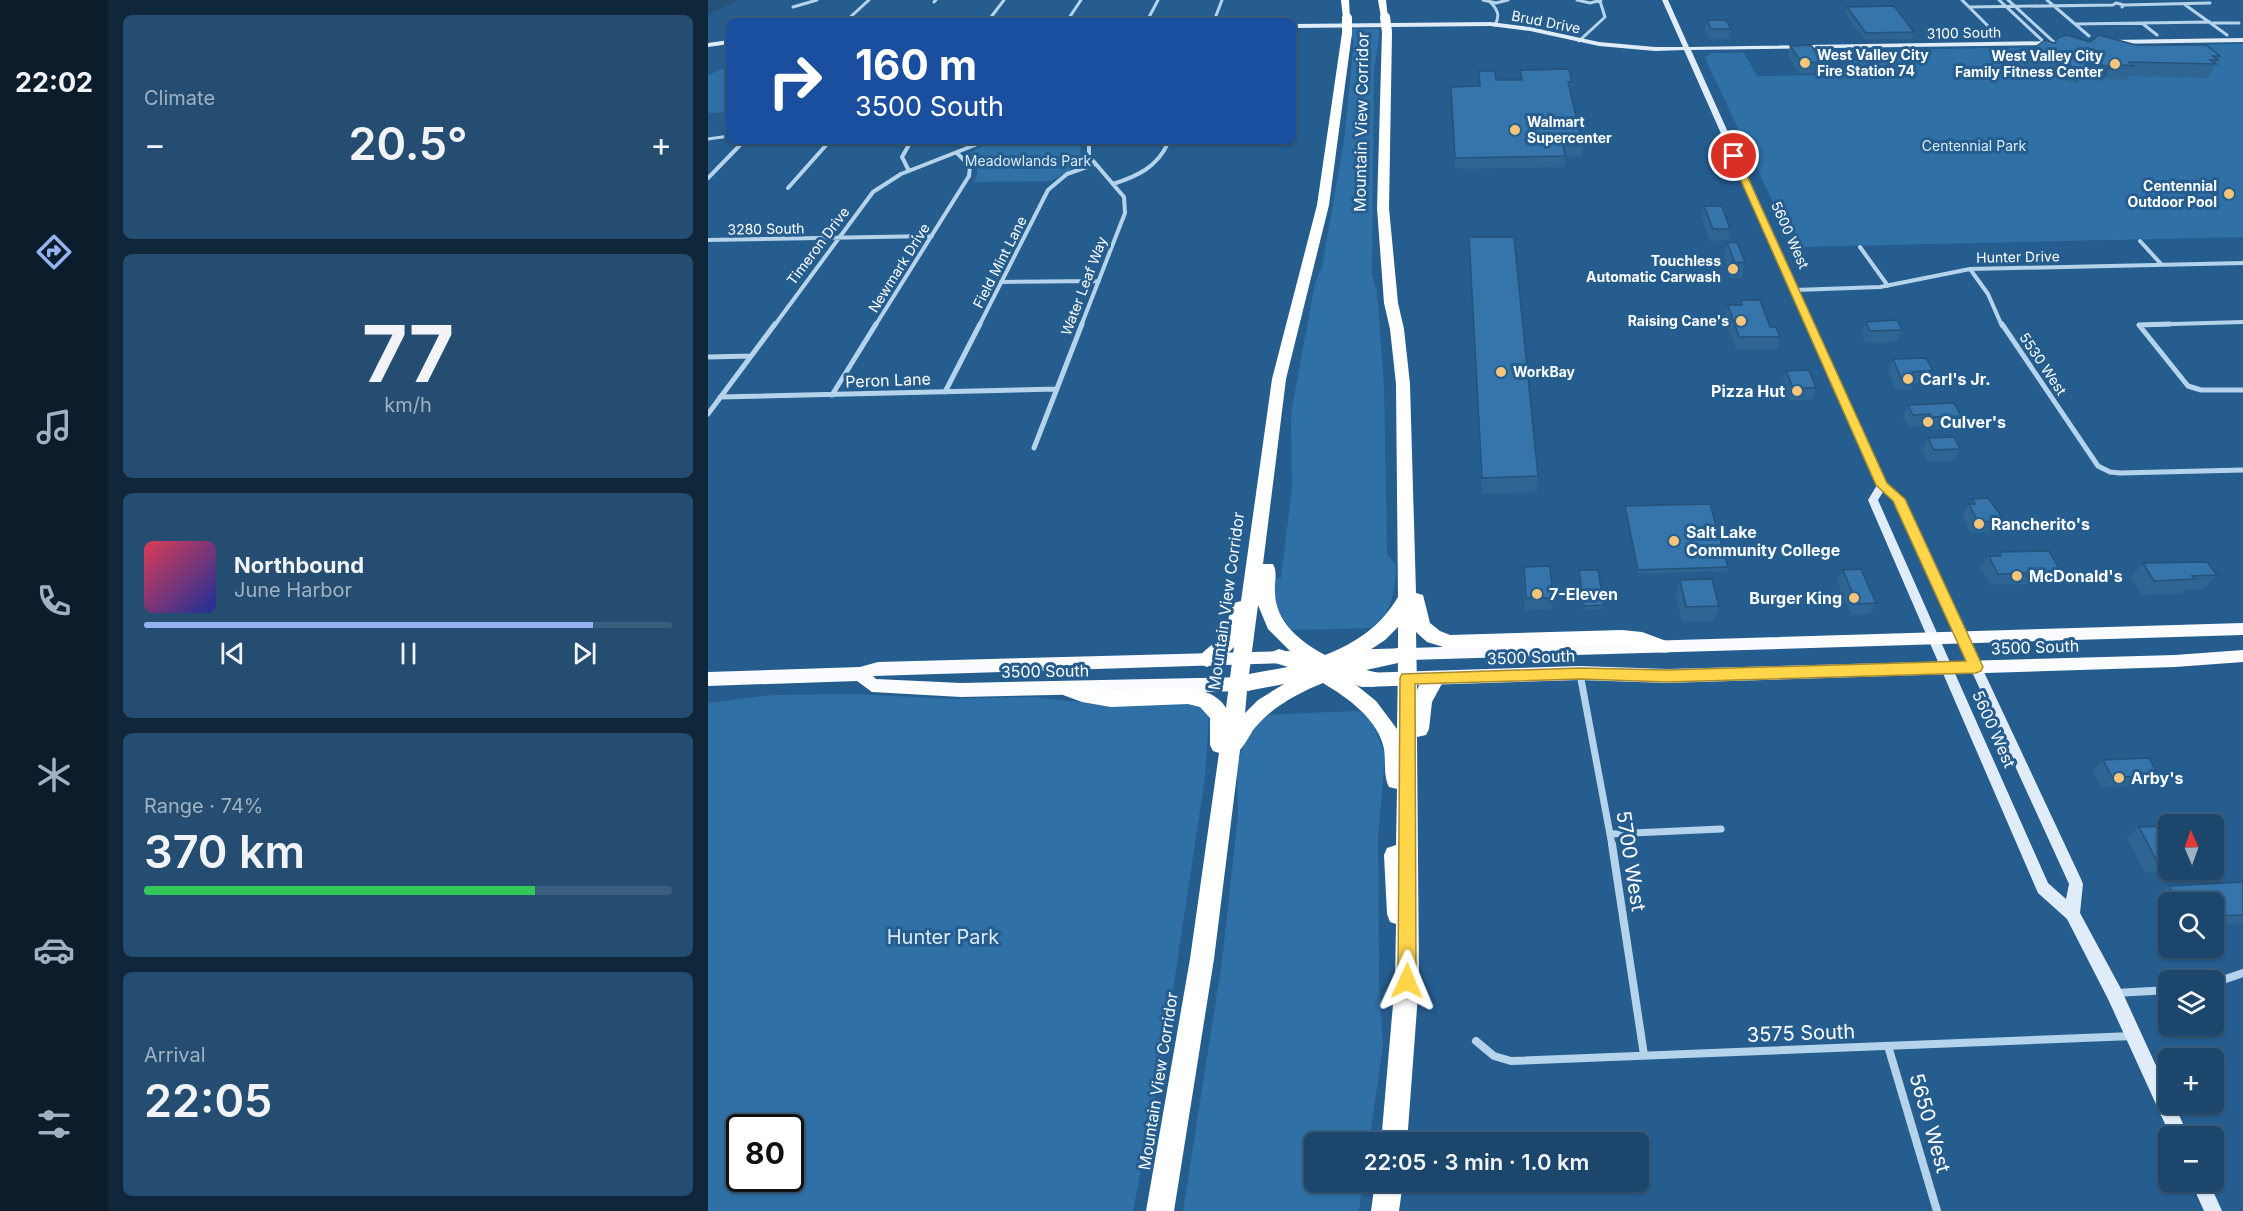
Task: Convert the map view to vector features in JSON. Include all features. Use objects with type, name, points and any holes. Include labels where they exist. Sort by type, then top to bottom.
[{"type":"highway","name":"Mountain View Corridor","points":[[1382,0],[1387,32],[1383,208],[1391,303],[1401,365],[1406,469],[1408,946],[1406,1011],[1395,1132]]},
{"type":"highway","name":"Mountain View Corridor","points":[[1160,1211],[1202,959],[1283,358],[1323,205],[1347,26],[1345,2]]},
{"type":"highway","points":[[1207,659],[1228,642],[1238,621],[1261,455],[1274,415]]},
{"type":"highway","points":[[1271,450],[1277,465],[1278,483],[1266,600],[1271,616],[1283,635],[1372,710],[1392,742],[1396,769],[1396,900],[1408,946]]},
{"type":"highway","points":[[1406,469],[1416,499],[1417,616],[1427,633],[1450,642],[1622,637],[1642,639],[1662,647]]},
{"type":"highway","points":[[1230,750],[1243,728],[1259,711],[1385,630],[1399,614],[1407,597]]},
{"type":"highway","points":[[1239,684],[1407,654]]},
{"type":"highway","points":[[1279,657],[1372,680]]},
{"type":"highway","points":[[1406,1011],[1417,969],[1420,937],[1419,708],[1426,690],[1435,678]]},
{"type":"highway","points":[[1070,689],[1085,696],[1101,698],[1196,696],[1209,701],[1220,714],[1222,732],[1207,843],[1202,959]]},
{"type":"highway","points":[[1385,1211],[1388,1192]]},
{"type":"main road","name":"5600 West","points":[[1665,0],[1882,485],[1898,499],[2076,884],[2072,914]]},
{"type":"main road","name":"Brud Drive","points":[[1296,26],[1495,25],[1530,29],[1579,41],[1638,48],[1686,49]]},
{"type":"main road","points":[[2100,43],[2243,40]]},
{"type":"main road","points":[[708,45],[726,42]]},
{"type":"main road","name":"3100 South","points":[[1686,49],[2066,43]]},
{"type":"main road","name":"5600 West","points":[[1882,485],[1873,500],[2043,888],[2072,914],[2114,993],[2175,1126]]},
{"type":"main road","name":"3500 South","points":[[1407,654],[2243,629]]},
{"type":"main road","name":"3500 South","points":[[1372,680],[1580,674],[1667,676],[2175,661],[2243,656]]},
{"type":"main road","name":"3500 South","points":[[708,679],[860,675],[878,668],[1279,657]]},
{"type":"main road","name":"3500 South","points":[[860,675],[872,685],[961,690],[1239,684]]},
{"type":"main road","points":[[2204,1192],[2213,1211]]},
{"type":"street","points":[[793,7],[817,0]]},
{"type":"street","points":[[849,18],[869,0]]},
{"type":"street","points":[[990,18],[1004,0]]},
{"type":"street","points":[[1069,18],[1081,0]]},
{"type":"street","points":[[1149,18],[1158,0]]},
{"type":"street","points":[[1215,18],[1222,0]]},
{"type":"street","points":[[1483,0],[1491,3],[1508,0]]},
{"type":"street","points":[[1577,0],[1603,6]]},
{"type":"street","points":[[1962,0],[2000,37]]},
{"type":"street","points":[[1999,0],[2044,44]]},
{"type":"street","points":[[2008,0],[2055,43]]},
{"type":"street","points":[[2047,0],[2089,36]]},
{"type":"street","points":[[2179,0],[2227,34]]},
{"type":"street","points":[[1579,41],[1605,18],[1601,1],[1593,3]]},
{"type":"street","points":[[1969,7],[2054,6],[2114,2],[2120,7],[2124,5],[2210,3]]},
{"type":"street","points":[[1491,3],[1497,9],[1498,18],[1495,25]]},
{"type":"street","points":[[1497,9],[1501,3]]},
{"type":"street","points":[[2142,23],[2157,35]]},
{"type":"street","points":[[2075,24],[2239,23]]},
{"type":"street","points":[[708,139],[726,136]]},
{"type":"street","points":[[708,178],[741,144]]},
{"type":"street","points":[[788,188],[826,144]]},
{"type":"street","points":[[909,144],[902,157],[909,171]]},
{"type":"street","name":"Timeron Drive","points":[[708,414],[877,189],[909,171],[977,144]]},
{"type":"street","name":"Water Leaf Way","points":[[1034,448],[1126,210],[1124,197],[1088,153],[1089,144]]},
{"type":"street","points":[[1113,184],[1154,167],[1168,144]]},
{"type":"street","name":"Newmark Drive","points":[[832,395],[969,176],[970,166],[957,153]]},
{"type":"street","name":"Field Mint Lane","points":[[945,392],[1050,187],[1072,172],[1095,164]]},
{"type":"street","name":"3280 South","points":[[708,240],[932,236]]},
{"type":"street","points":[[2140,241],[2162,265]]},
{"type":"street","points":[[1860,247],[1870,265],[1888,286]]},
{"type":"street","name":"Hunter Drive","points":[[1795,290],[1888,286],[1937,273],[1970,269],[2243,263]]},
{"type":"street","name":"5530 West","points":[[1970,269],[1988,294],[2002,325],[2092,459],[2102,468],[2120,473],[2243,470]]},
{"type":"street","points":[[1001,282],[1099,281]]},
{"type":"street","points":[[2243,322],[2139,325],[2188,386],[2201,390],[2243,390]]},
{"type":"street","points":[[708,357],[751,356]]},
{"type":"street","name":"Peron Lane","points":[[720,397],[1057,389]]},
{"type":"street","name":"5700 West","points":[[1580,674],[1611,834],[1644,1055]]},
{"type":"street","points":[[1611,834],[1721,829]]},
{"type":"street","points":[[2224,980],[2243,973]]},
{"type":"street","points":[[2114,993],[2158,991]]},
{"type":"street","name":"3575 South","points":[[1476,1041],[1494,1056],[1511,1061],[2134,1036]]},
{"type":"street","name":"5650 West","points":[[1888,1046],[1937,1211]]},
{"type":"green space","points":[[1352,29],[1379,29],[1374,70],[1372,274],[1377,292],[1384,385],[1387,554],[1396,565],[1395,584],[1388,608],[1371,628],[1291,630],[1276,607],[1273,581],[1281,578],[1292,489],[1291,413],[1315,283],[1322,267],[1344,141],[1354,40],[1351,38]]},
{"type":"green space","name":"Centennial Park","points":[[2243,44],[2243,237],[1794,247],[1705,58],[1711,53],[1744,53],[1757,76],[1824,75],[1849,62],[1885,57],[1879,50]]},
{"type":"green space","points":[[726,67],[726,112],[708,113],[708,75]]},
{"type":"green space","name":"Meadowlands Park","points":[[986,144],[1081,144],[1080,152],[1084,162],[1051,181],[974,182],[977,171],[968,154]]},
{"type":"green space","name":"Hunter Park","points":[[856,694],[947,699],[1033,697],[1077,702],[1181,700],[1193,701],[1209,715],[1205,777],[1163,1056],[1133,1211],[708,1211],[708,703],[773,695]]},
{"type":"green space","points":[[1356,711],[1364,713],[1374,727],[1385,755],[1378,837],[1379,981],[1383,1046],[1371,1132],[1304,1132],[1304,1192],[1362,1192],[1359,1211],[1183,1211],[1222,961],[1238,815],[1237,765],[1247,734],[1265,715]]},
{"type":"building","points":[[1894,6],[1914,32],[1866,33],[1847,7]]},
{"type":"building","points":[[1707,20],[1726,20],[1731,29],[1711,29]]},
{"type":"building","points":[[2067,35],[2090,42],[2099,35],[2136,45],[2206,45],[2220,56],[2213,56],[2218,60],[2210,60],[2216,64],[2129,62],[2133,66],[2088,64],[2081,69],[2027,53],[2045,40],[2055,43],[2057,38]]},
{"type":"building","points":[[1811,45],[1823,62],[1802,63],[1790,46]]},
{"type":"building","name":"Walmart Supercenter","points":[[1569,69],[1572,82],[1568,82],[1583,145],[1563,145],[1565,156],[1455,158],[1451,87],[1480,86],[1479,71],[1495,71],[1496,80],[1522,80],[1520,70]]},
{"type":"building","points":[[1704,206],[1722,206],[1730,229],[1713,229]]},
{"type":"building","name":"WorkBay","points":[[1469,237],[1514,237],[1538,476],[1482,478]]},
{"type":"building","points":[[1737,242],[1745,262],[1735,263],[1727,243]]},
{"type":"building","points":[[1741,300],[1760,300],[1770,327],[1776,327],[1780,337],[1739,337],[1728,305],[1742,305]]},
{"type":"building","points":[[1897,320],[1902,330],[1870,331],[1866,322]]},
{"type":"building","points":[[1926,358],[1933,370],[1912,372],[1915,378],[1901,378],[1893,359]]},
{"type":"building","points":[[1809,370],[1816,388],[1793,388],[1786,371]]},
{"type":"building","points":[[1954,403],[1961,416],[1913,415],[1908,405]]},
{"type":"building","points":[[1954,437],[1960,449],[1934,450],[1928,438]]},
{"type":"building","points":[[1988,498],[2002,517],[1999,517],[2001,521],[1978,522],[1969,504],[1975,504],[1972,499]]},
{"type":"building","name":"Salt Lake Community College","points":[[1710,504],[1728,567],[1638,570],[1625,506]]},
{"type":"building","points":[[2049,551],[2061,572],[1998,574],[1989,556],[2001,556],[2000,552]]},
{"type":"building","points":[[2207,562],[2217,575],[2192,576],[2195,579],[2154,581],[2143,563]]},
{"type":"building","points":[[1550,566],[1553,598],[1526,598],[1524,567]]},
{"type":"building","points":[[1861,569],[1876,603],[1857,604],[1843,570]]},
{"type":"building","name":"7-Eleven","points":[[1579,570],[1598,570],[1604,605],[1584,606]]},
{"type":"building","points":[[1712,579],[1719,606],[1686,607],[1680,580]]},
{"type":"building","points":[[2149,758],[2159,776],[2112,777],[2103,760]]},
{"type":"building","points":[[2158,826],[2158,863],[2139,827]]},
{"type":"building","points":[[2243,882],[2243,915],[2224,916],[2224,892],[2172,892],[2169,886]]},
{"type":"place","name":"West Valley City Fire Station 74","points":[[1805,63]]},
{"type":"place","name":"West Valley City Family Fitness Center","points":[[2115,64]]},
{"type":"place","name":"Walmart Supercenter","points":[[1515,130]]},
{"type":"place","name":"Centennial Outdoor Pool","points":[[2229,194]]},
{"type":"place","name":"Touchless Automatic Carwash","points":[[1733,269]]},
{"type":"place","name":"Raising Cane's","points":[[1741,321]]},
{"type":"place","name":"WorkBay","points":[[1501,372]]},
{"type":"place","name":"Carl's Jr.","points":[[1908,379]]},
{"type":"place","name":"Pizza Hut","points":[[1797,391]]},
{"type":"place","name":"Culver's","points":[[1928,422]]},
{"type":"place","name":"Rancherito's","points":[[1979,524]]},
{"type":"place","name":"Salt Lake Community College","points":[[1674,541]]},
{"type":"place","name":"McDonald's","points":[[2017,576]]},
{"type":"place","name":"7-Eleven","points":[[1537,594]]},
{"type":"place","name":"Burger King","points":[[1854,598]]},
{"type":"place","name":"Arby's","points":[[2119,778]]},
{"type":"route","points":[[1407,981],[1407,678],[1580,674],[1667,676],[1976,667],[1898,499],[1882,485],[1734,156]]}]
